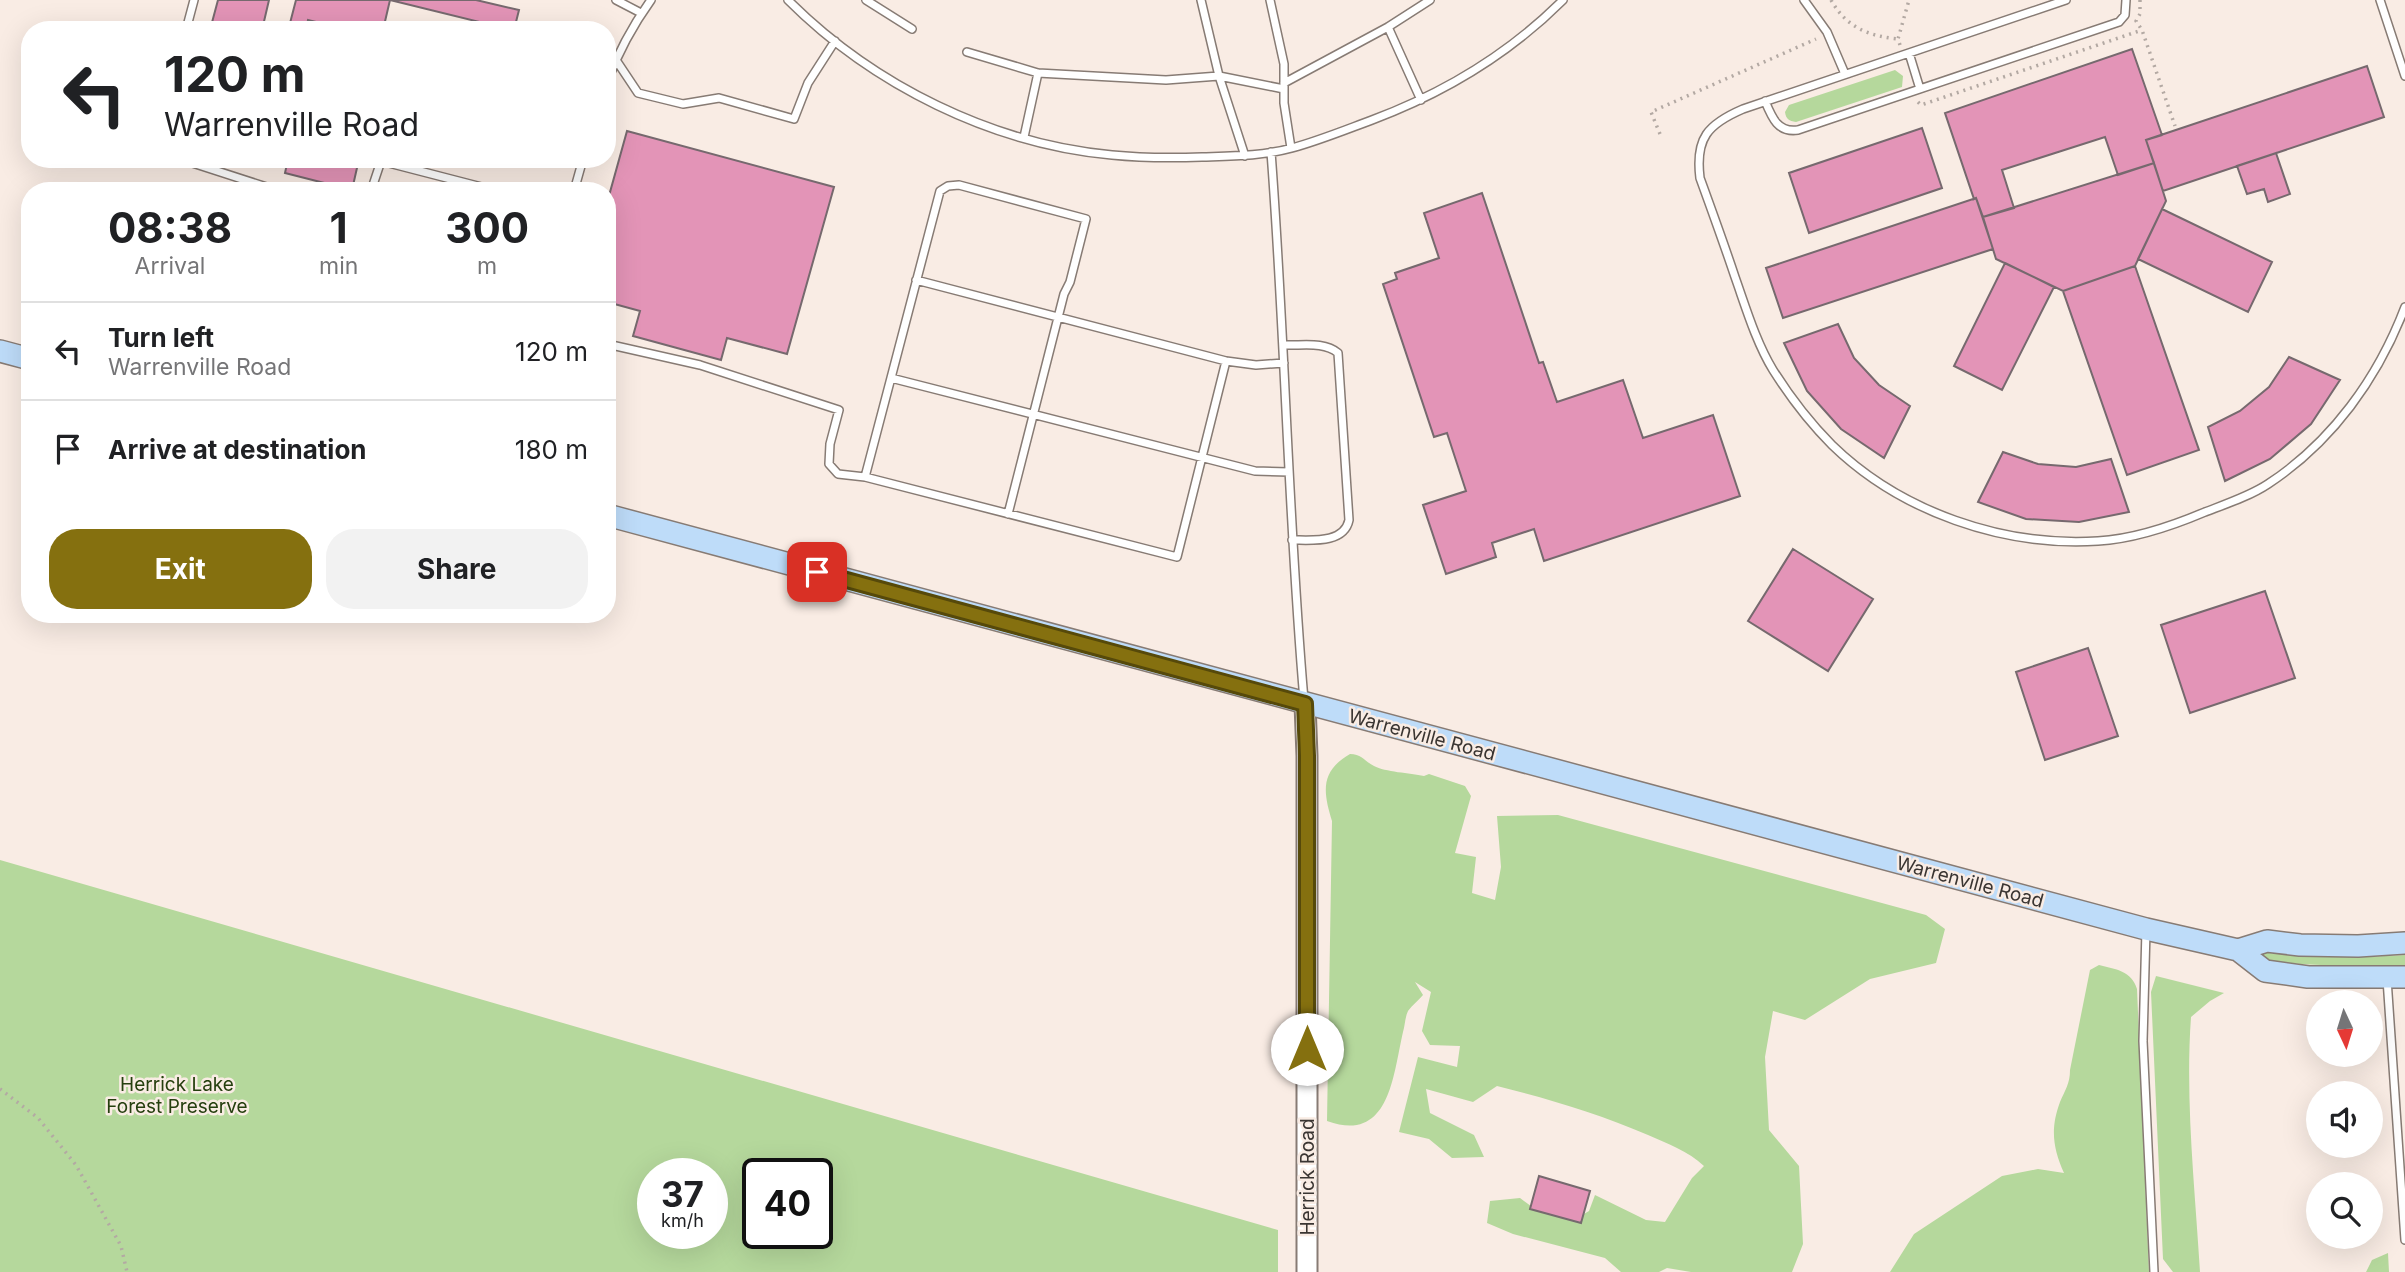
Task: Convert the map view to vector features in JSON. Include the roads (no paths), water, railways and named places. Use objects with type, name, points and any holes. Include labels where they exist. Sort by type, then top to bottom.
[{"type":"main road","points":[[0,351],[21,357]]},
{"type":"main road","name":"Warrenville Road","points":[[616,517],[2146,929],[2238,950],[2265,971],[2308,977],[2396,977]]},
{"type":"main road","name":"Warrenville Road","points":[[2238,950],[2267,941],[2300,945],[2358,946],[2405,943]]},
{"type":"street","name":"Herrick Road","points":[[1305,704],[1307,1272]]},
{"type":"lane","points":[[188,21],[194,0]]},
{"type":"lane","points":[[616,0],[641,13]]},
{"type":"lane","points":[[651,0],[616,60],[638,93],[683,104],[719,98],[794,120],[808,83],[835,41]]},
{"type":"lane","points":[[788,0],[806,18],[863,62],[941,107],[1000,131],[1111,155],[1177,158],[1245,156],[1291,148],[1421,100],[1444,89],[1518,41],[1563,0]]},
{"type":"lane","points":[[866,0],[912,29]]},
{"type":"lane","points":[[1200,0],[1219,76],[1245,156]]},
{"type":"lane","points":[[1270,0],[1284,64],[1291,148]]},
{"type":"lane","points":[[967,52],[1038,73],[1166,80],[1219,76],[1284,86],[1430,0]]},
{"type":"lane","points":[[1804,0],[1827,32],[1845,74]]},
{"type":"lane","points":[[2066,0],[1765,101],[1727,116],[1703,138],[1699,155],[1700,178],[1758,339],[1773,370],[1833,446],[1861,470],[1895,491],[1924,508],[1959,521],[1998,532],[2052,541],[2100,541],[2135,535],[2186,520],[2267,485],[2337,424],[2368,383],[2405,307]]},
{"type":"lane","points":[[1765,101],[1776,124],[1783,130],[1791,131],[2119,22],[2125,15],[2126,0]]},
{"type":"lane","points":[[2380,0],[2405,76]]},
{"type":"lane","points":[[1388,27],[1421,100]]},
{"type":"lane","points":[[1909,53],[1920,89]]},
{"type":"lane","points":[[1024,137],[1038,73]]},
{"type":"lane","points":[[1271,152],[1292,540],[1305,704]]},
{"type":"lane","points":[[208,168],[251,182]]},
{"type":"lane","points":[[408,168],[462,182]]},
{"type":"lane","points":[[865,477],[940,191],[948,186],[959,185],[1086,219],[1008,514]]},
{"type":"lane","points":[[916,280],[1226,361],[1255,365],[1284,363]]},
{"type":"lane","points":[[1283,345],[1322,346],[1332,348],[1338,353],[1349,520],[1347,528],[1341,534],[1330,538],[1292,540]]},
{"type":"lane","points":[[616,346],[700,365],[839,410],[830,444],[829,464],[838,474],[865,477],[1177,557],[1226,361]]},
{"type":"lane","points":[[891,379],[1255,471],[1289,472]]},
{"type":"lane","points":[[2146,929],[2143,1041],[2154,1272]]},
{"type":"lane","points":[[2396,977],[2405,1240]]},
{"type":"park label","name":"Herrick Lake Forest Preserve","points":[[177,1095]]}]
